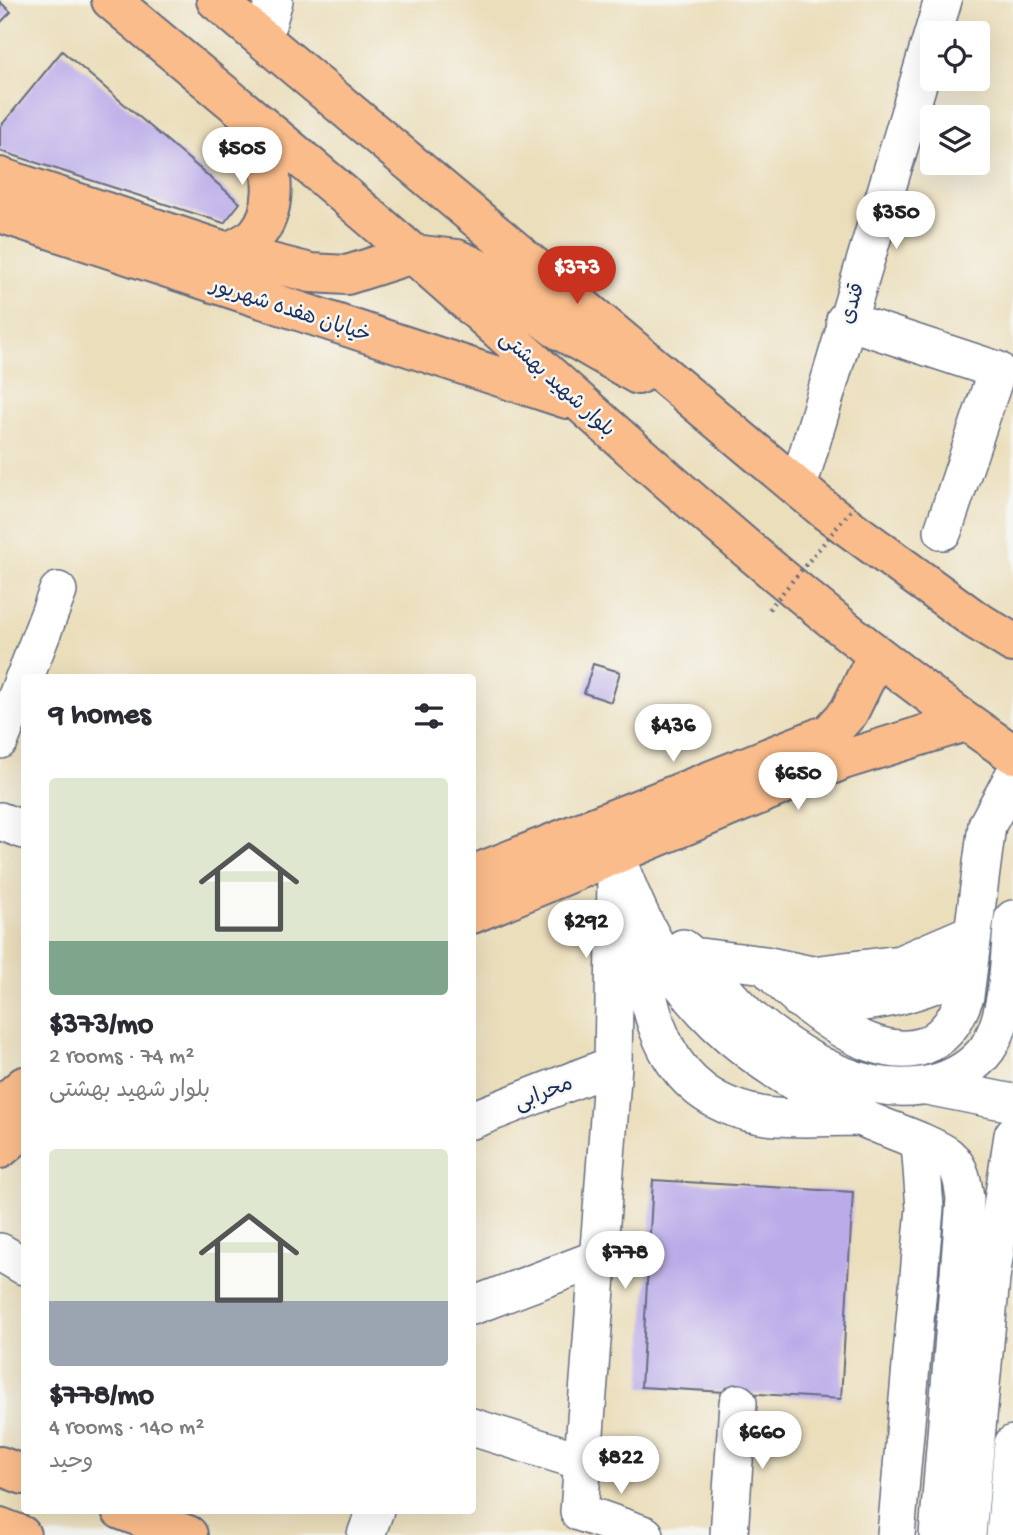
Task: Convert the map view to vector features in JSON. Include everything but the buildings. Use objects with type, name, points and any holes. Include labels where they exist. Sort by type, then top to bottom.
[{"type":"main road","name":"بلوار شهید بهشتی","points":[[111,0],[413,254],[776,574],[965,722],[1013,754]]},
{"type":"main road","points":[[216,0],[798,487],[974,619],[1013,643]]},
{"type":"main road","points":[[228,252],[256,235],[268,214],[273,186],[264,128]]},
{"type":"main road","name":"خیابان هفده شهریور","points":[[0,177],[228,252],[311,273],[347,275],[413,254]]},
{"type":"main road","name":"خیابان هفده شهریور","points":[[0,213],[581,404]]},
{"type":"main road","points":[[413,254],[457,259],[477,268],[556,328],[724,423]]},
{"type":"main road","points":[[476,873],[830,733],[849,712],[877,655]]},
{"type":"main road","points":[[476,912],[843,760],[965,722]]},
{"type":"main road","points":[[0,1107],[21,1089]]},
{"type":"main road","points":[[0,1149],[21,1131]]},
{"type":"main road","points":[[0,1466],[21,1474]]},
{"type":"main road","points":[[132,1514],[188,1535]]},
{"type":"main road","points":[[0,1527],[21,1535]]},
{"type":"street","points":[[263,39],[274,0]]},
{"type":"street","name":"قندی","points":[[798,487],[845,320],[943,0]]},
{"type":"street","points":[[845,320],[997,370],[943,531]]},
{"type":"street","points":[[22,674],[58,591]]},
{"type":"street","points":[[0,740],[16,688]]},
{"type":"street","points":[[765,965],[799,1000],[835,1025],[872,1043],[890,1049],[918,1048],[939,1039],[958,1017],[968,971],[987,825],[1013,777]]},
{"type":"street","points":[[0,821],[21,829]]},
{"type":"street","points":[[616,856],[637,914],[667,965],[717,1024],[776,1068],[861,1117],[946,1154],[960,1171],[965,1199],[938,1535]]},
{"type":"street","points":[[616,856],[613,1065],[579,1512],[645,1535]]},
{"type":"street","points":[[637,914],[692,956],[729,998],[791,1048],[856,1081],[885,1087],[926,1086],[1013,1103]]},
{"type":"street","points":[[637,914],[644,980],[653,1020],[666,1052],[688,1080],[710,1097],[732,1108],[755,1114],[861,1117]]},
{"type":"street","points":[[926,1086],[958,1076],[986,1050],[1000,1021],[1013,919]]},
{"type":"street","points":[[692,956],[765,965],[812,975],[900,964],[972,933]]},
{"type":"street","points":[[799,1000],[841,1006],[905,996],[968,971]]},
{"type":"street","name":"محرابی","points":[[476,1117],[613,1065]]},
{"type":"street","points":[[967,1535],[991,1278],[1013,1135]]},
{"type":"street","points":[[896,1535],[925,1208],[920,1143]]},
{"type":"street","points":[[0,1252],[21,1264]]},
{"type":"street","points":[[476,1304],[599,1258]]},
{"type":"street","points":[[729,1535],[738,1403]]},
{"type":"street","points":[[476,1428],[584,1462]]},
{"type":"street","points":[[1005,1535],[1013,1444]]},
{"type":"street","points":[[366,1535],[374,1514]]},
{"type":"path","points":[[769,609],[853,508]]}]
